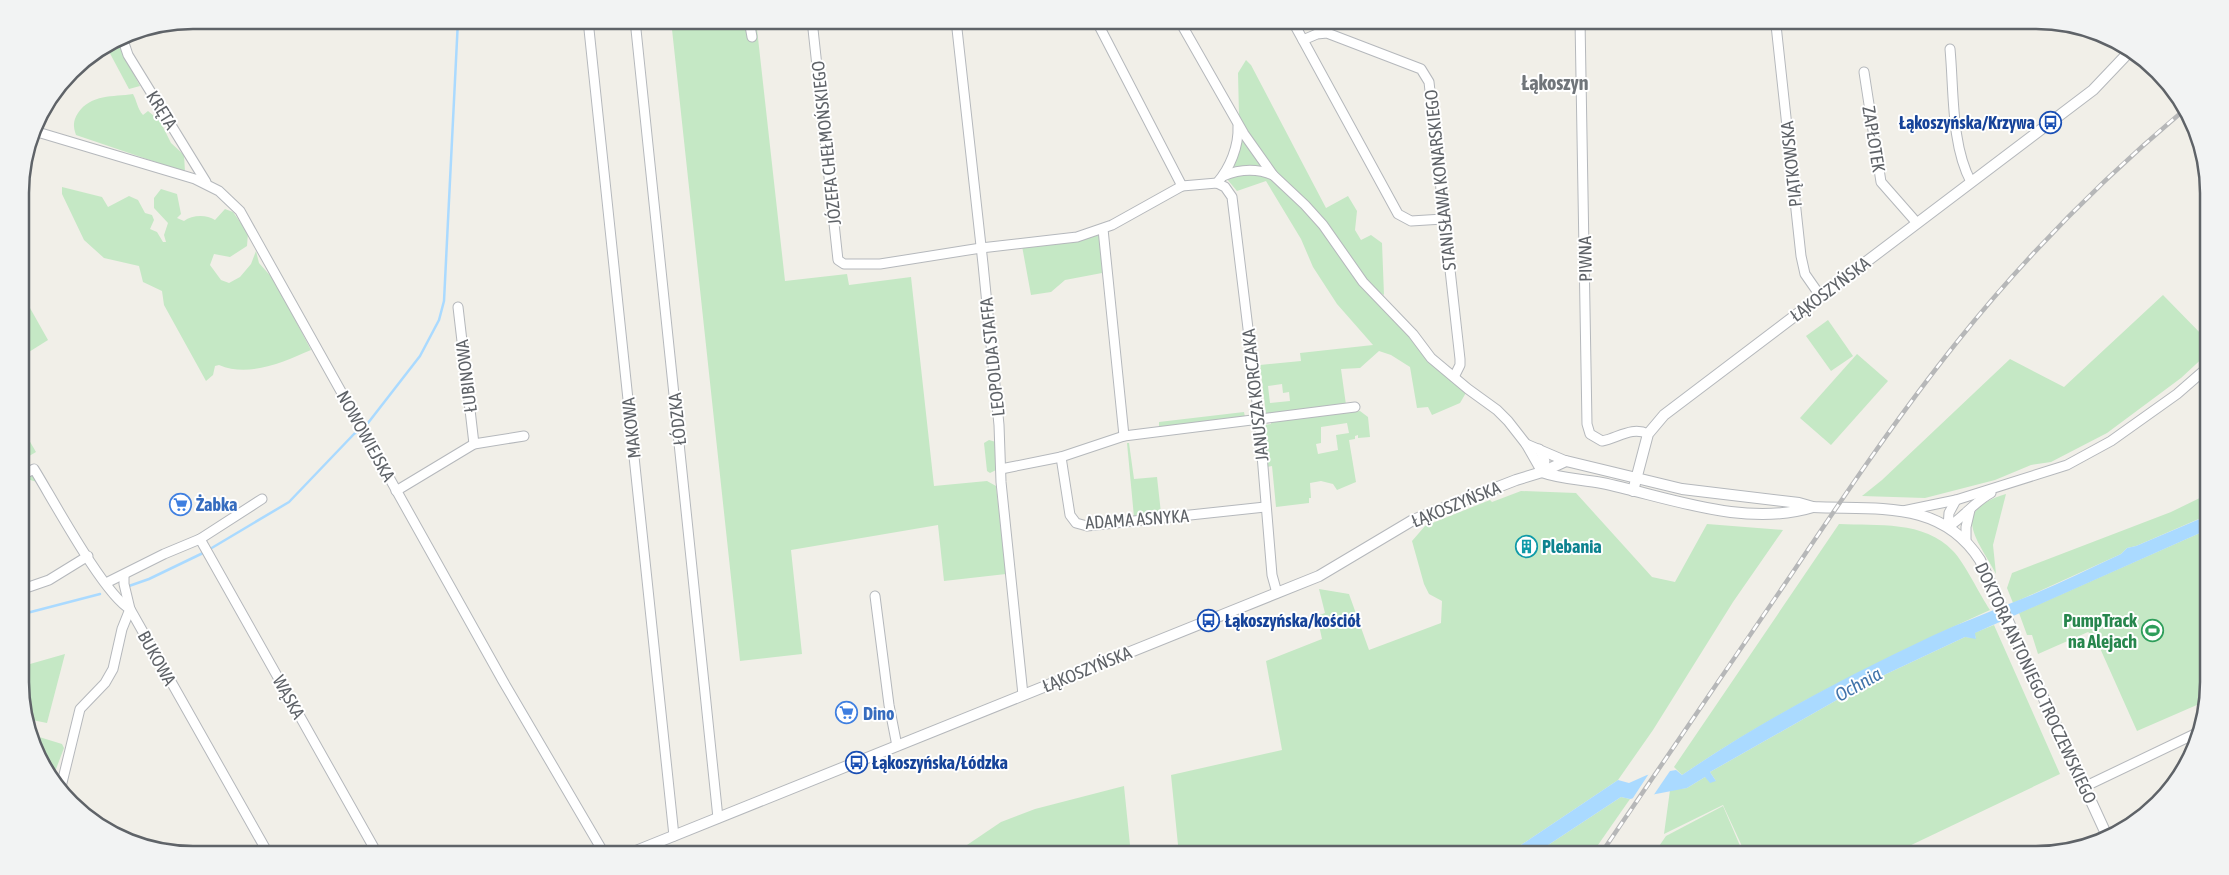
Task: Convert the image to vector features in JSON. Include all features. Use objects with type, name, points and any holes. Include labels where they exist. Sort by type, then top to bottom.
[{"type":"street","name":"MAKOWA","points":[[589,29],[674,836]]},
{"type":"street","name":"ŁÓDZKA","points":[[636,29],[718,818]]},
{"type":"street","points":[[751,29],[752,37]]},
{"type":"street","name":"JÓZEFA CHEŁMOŃSKIEGO","points":[[813,29],[838,260],[844,264],[880,264],[981,248]]},
{"type":"street","name":"LEOPOLDA STAFFA","points":[[957,29],[999,425],[1001,469],[1023,695]]},
{"type":"street","points":[[1101,29],[1182,186]]},
{"type":"street","points":[[1184,29],[1244,134],[1273,175],[1306,205],[1324,225],[1363,282],[1413,334],[1431,358],[1497,410],[1526,444],[1542,472],[1555,477],[1603,484],[1712,510],[1771,513],[1799,511],[1813,507]]},
{"type":"street","points":[[1297,29],[1398,214],[1411,221],[1443,219]]},
{"type":"street","name":"PIWNA","points":[[1580,29],[1587,424],[1590,434],[1602,441],[1628,432],[1641,431],[1648,434]]},
{"type":"street","name":"PIĄTKOWSKA","points":[[1776,29],[1801,256],[1805,274],[1821,297]]},
{"type":"street","name":"STANISŁAWA KONARSKIEGO","points":[[1303,40],[1317,34],[1327,33],[1421,69],[1429,82],[1460,359],[1460,365],[1454,377]]},
{"type":"street","name":"KRĘTA","points":[[124,44],[128,55],[208,185]]},
{"type":"street","points":[[1950,49],[1958,146],[1964,168],[1971,182]]},
{"type":"street","name":"ŁĄKOSZYŃSKA","points":[[1633,492],[1648,434],[1664,415],[2093,90],[2125,56]]},
{"type":"street","name":"ZAPŁOTEK","points":[[1864,72],[1881,182],[1917,223]]},
{"type":"street","points":[[1220,180],[1236,149],[1238,121]]},
{"type":"street","name":"NOWOWIEJSKA","points":[[40,133],[208,185],[231,200],[240,211],[396,491],[600,846]]},
{"type":"street","points":[[981,248],[1077,237],[1102,230],[1182,186],[1220,180],[1236,170],[1252,170],[1273,175]]},
{"type":"street","name":"JANUSZA KORCZAKA","points":[[1220,180],[1232,197],[1260,419],[1265,508],[1272,575],[1277,593]]},
{"type":"street","points":[[1102,230],[1124,436]]},
{"type":"street","name":"ŁUBINOWA","points":[[458,307],[474,444]]},
{"type":"street","points":[[1903,511],[1956,500],[2007,486],[2067,465],[2091,453],[2177,394],[2200,374]]},
{"type":"street","points":[[1001,469],[1061,457],[1124,436],[1355,408]]},
{"type":"street","points":[[396,491],[474,444],[524,436]]},
{"type":"street","points":[[1526,444],[1566,461],[1636,479],[1682,489],[1799,503],[1813,507]]},
{"type":"street","points":[[1539,450],[1545,461],[1542,472]]},
{"type":"street","name":"ADAMA ASNYKA","points":[[1061,457],[1070,515],[1076,523],[1087,526],[1265,508]]},
{"type":"street","name":"ŁĄKOSZYŃSKA","points":[[649,846],[1319,576],[1413,520],[1516,480],[1542,472],[1566,461]]},
{"type":"street","name":"BUKOWA","points":[[29,472],[34,469],[106,584],[122,605],[130,609],[264,846]]},
{"type":"street","points":[[1948,527],[1961,519],[1984,496],[2007,486]]},
{"type":"street","points":[[106,584],[164,554],[200,539],[262,499]]},
{"type":"street","points":[[1948,527],[1949,513],[1956,500]]},
{"type":"street","points":[[1966,541],[1966,527],[1972,506]]},
{"type":"street","name":"DOKTORA ANTONIEGO TROCZEWSKIEGO","points":[[1813,507],[1903,511],[1929,517],[1948,527],[1966,541],[1980,560],[1993,587],[2105,831]]},
{"type":"street","name":"WĄSKA","points":[[200,539],[373,846]]},
{"type":"street","points":[[29,587],[50,580],[88,556]]},
{"type":"street","points":[[62,782],[80,709],[106,683],[113,669],[122,629],[130,609],[124,584],[124,575]]},
{"type":"street","points":[[875,596],[889,705],[897,746]]},
{"type":"street","points":[[2084,786],[2192,735]]},
{"type":"green space","points":[[672,29],[757,29],[785,281],[847,274],[849,285],[911,277],[934,486],[987,481],[996,486],[1006,574],[944,581],[938,525],[791,550],[802,654],[740,661]]},
{"type":"green space","points":[[119,46],[140,86],[129,89],[109,52]]},
{"type":"green space","points":[[1246,60],[1251,65],[1326,208],[1348,196],[1357,211],[1355,230],[1361,240],[1371,235],[1382,243],[1384,295],[1376,291],[1255,146],[1239,116],[1238,73]]},
{"type":"green space","points":[[133,94],[143,115],[148,111],[160,121],[171,143],[184,155],[185,172],[76,135],[74,121],[78,113],[89,102],[96,99]]},
{"type":"green space","points":[[1241,133],[1307,209],[1360,282],[1467,391],[1460,403],[1432,415],[1428,407],[1417,408],[1410,367],[1391,355],[1379,351],[1360,368],[1341,369],[1346,405],[1266,414],[1260,365],[1301,361],[1300,353],[1373,345],[1337,304],[1313,267],[1301,239],[1266,181],[1237,191],[1226,178]],"holes":[[[1282,384],[1283,393],[1289,392],[1290,401],[1270,403],[1268,386]]]},
{"type":"green space","points":[[62,187],[102,197],[108,207],[129,196],[138,200],[145,213],[152,215],[154,220],[150,229],[157,232],[163,242],[166,242],[164,235],[168,223],[154,208],[154,198],[161,189],[177,194],[181,214],[177,218],[184,221],[191,217],[199,216],[215,220],[225,209],[233,212],[248,233],[247,246],[230,257],[214,254],[210,265],[221,280],[229,283],[240,277],[251,264],[256,251],[259,263],[275,281],[311,350],[266,367],[254,369],[242,370],[230,369],[219,365],[215,366],[213,375],[206,381],[164,305],[162,291],[143,282],[139,266],[104,258],[84,240],[62,194]]},
{"type":"green space","points":[[1100,234],[1102,273],[1065,280],[1051,292],[1031,295],[1022,246],[1078,239]]},
{"type":"green space","points":[[2163,295],[2200,333],[2200,360],[2181,378],[2107,433],[2051,462],[2031,465],[1995,480],[1925,498],[1862,496],[1882,480],[2010,359],[2064,387]]},
{"type":"green space","points":[[29,306],[48,340],[29,352]]},
{"type":"green space","points":[[1828,320],[1853,356],[1831,371],[1806,336]]},
{"type":"green space","points":[[1857,354],[1888,381],[1831,445],[1800,418]]},
{"type":"green space","points":[[1360,411],[1368,417],[1370,437],[1358,438],[1358,435],[1355,436],[1355,439],[1349,440],[1356,482],[1337,490],[1333,484],[1321,481],[1310,483],[1311,498],[1309,498],[1309,503],[1276,507],[1272,466],[1267,467],[1264,425],[1271,424],[1271,421]],"holes":[[[1347,423],[1349,433],[1336,435],[1338,450],[1318,454],[1316,444],[1321,443],[1321,427]]]},
{"type":"green space","points":[[1244,412],[1245,417],[1159,428],[1159,422]]},
{"type":"green space","points":[[29,440],[36,452],[29,456]]},
{"type":"green space","points":[[989,440],[996,442],[998,452],[996,470],[990,473],[987,471],[984,443]]},
{"type":"green space","points":[[1127,443],[1129,443],[1134,479],[1157,477],[1161,513],[1134,517]]},
{"type":"green space","points":[[29,468],[37,482],[29,480]]},
{"type":"green space","points":[[1521,491],[1576,493],[1652,577],[1675,582],[1707,524],[1783,530],[1733,602],[1653,730],[1618,780],[1519,846],[1178,846],[1171,775],[1282,750],[1266,661],[1322,639],[1317,616],[1325,613],[1319,589],[1349,594],[1369,650],[1441,623],[1442,601],[1429,594],[1424,584],[1412,541],[1425,526],[1490,500],[1492,502]]},
{"type":"green space","points":[[2006,494],[1993,545],[1996,574],[1976,537],[1972,527],[1973,517],[1978,509],[1988,501]]},
{"type":"green space","points":[[2200,498],[2200,518],[2136,546],[2127,548],[2121,554],[2013,603],[2007,588],[2012,573],[2171,512]]},
{"type":"green space","points":[[1839,524],[1884,525],[1914,529],[1941,541],[1957,556],[1990,610],[1832,686],[1718,751],[1682,775],[1674,767]]},
{"type":"green space","points":[[2200,533],[2199,704],[2137,731],[2095,637],[2088,632],[2038,654],[2032,635],[2027,635],[2019,613]]},
{"type":"green space","points":[[1994,625],[2060,774],[1909,846],[1742,846],[1723,805],[1664,834],[1670,790],[1687,788],[1705,777],[1716,781],[1710,772],[1865,684],[1965,637],[1976,638],[1974,633]]},
{"type":"green space","points":[[65,654],[47,723],[33,720],[29,693],[29,664]]},
{"type":"green space","points":[[38,737],[62,744],[64,748],[55,772]]},
{"type":"green space","points":[[1124,786],[1130,846],[967,846],[1001,822],[1035,809]]},
{"type":"green space","points":[[1621,797],[1630,799],[1597,846],[1547,846]]},
{"type":"green space","points":[[1723,806],[1740,846],[1659,846],[1666,836]]},
{"type":"water","name":"Ochnia","points":[[2200,519],[2200,533],[1975,633],[1976,639],[1965,637],[1865,684],[1710,772],[1716,781],[1710,783],[1705,777],[1687,788],[1630,799],[1621,797],[1547,846],[1519,846],[1618,780],[1629,783],[1647,775],[1676,770],[1682,775],[1742,736],[1837,683],[1934,635],[2028,597],[2121,554],[2127,548]]},
{"type":"pier","points":[[1672,768],[1653,796],[1631,801],[1650,772]]},
{"type":"waterway","points":[[210,549],[289,502],[354,434],[368,423],[420,356],[439,320],[444,301],[458,29]]},
{"type":"waterway","points":[[129,586],[149,579],[203,553]]},
{"type":"waterway","points":[[29,612],[100,594]]},
{"type":"railway","points":[[1606,846],[1851,486],[1935,370],[2036,250],[2122,165],[2180,114]]},
{"type":"place","name":"Łąkoszyńska/Krzywa","points":[[2051,122]]},
{"type":"place","name":"Żabka","points":[[180,504]]},
{"type":"place","name":"Plebania","points":[[1526,546]]},
{"type":"place","name":"Łąkoszyńska/kościół","points":[[1209,620]]},
{"type":"place","name":"PumpTrack na Alejach","points":[[2153,630]]},
{"type":"place","name":"Dino","points":[[847,713]]},
{"type":"place","name":"Łąkoszyńska/Łódzka","points":[[856,762]]},
{"type":"district","name":"Łąkoszyn","points":[[1555,82]]}]
